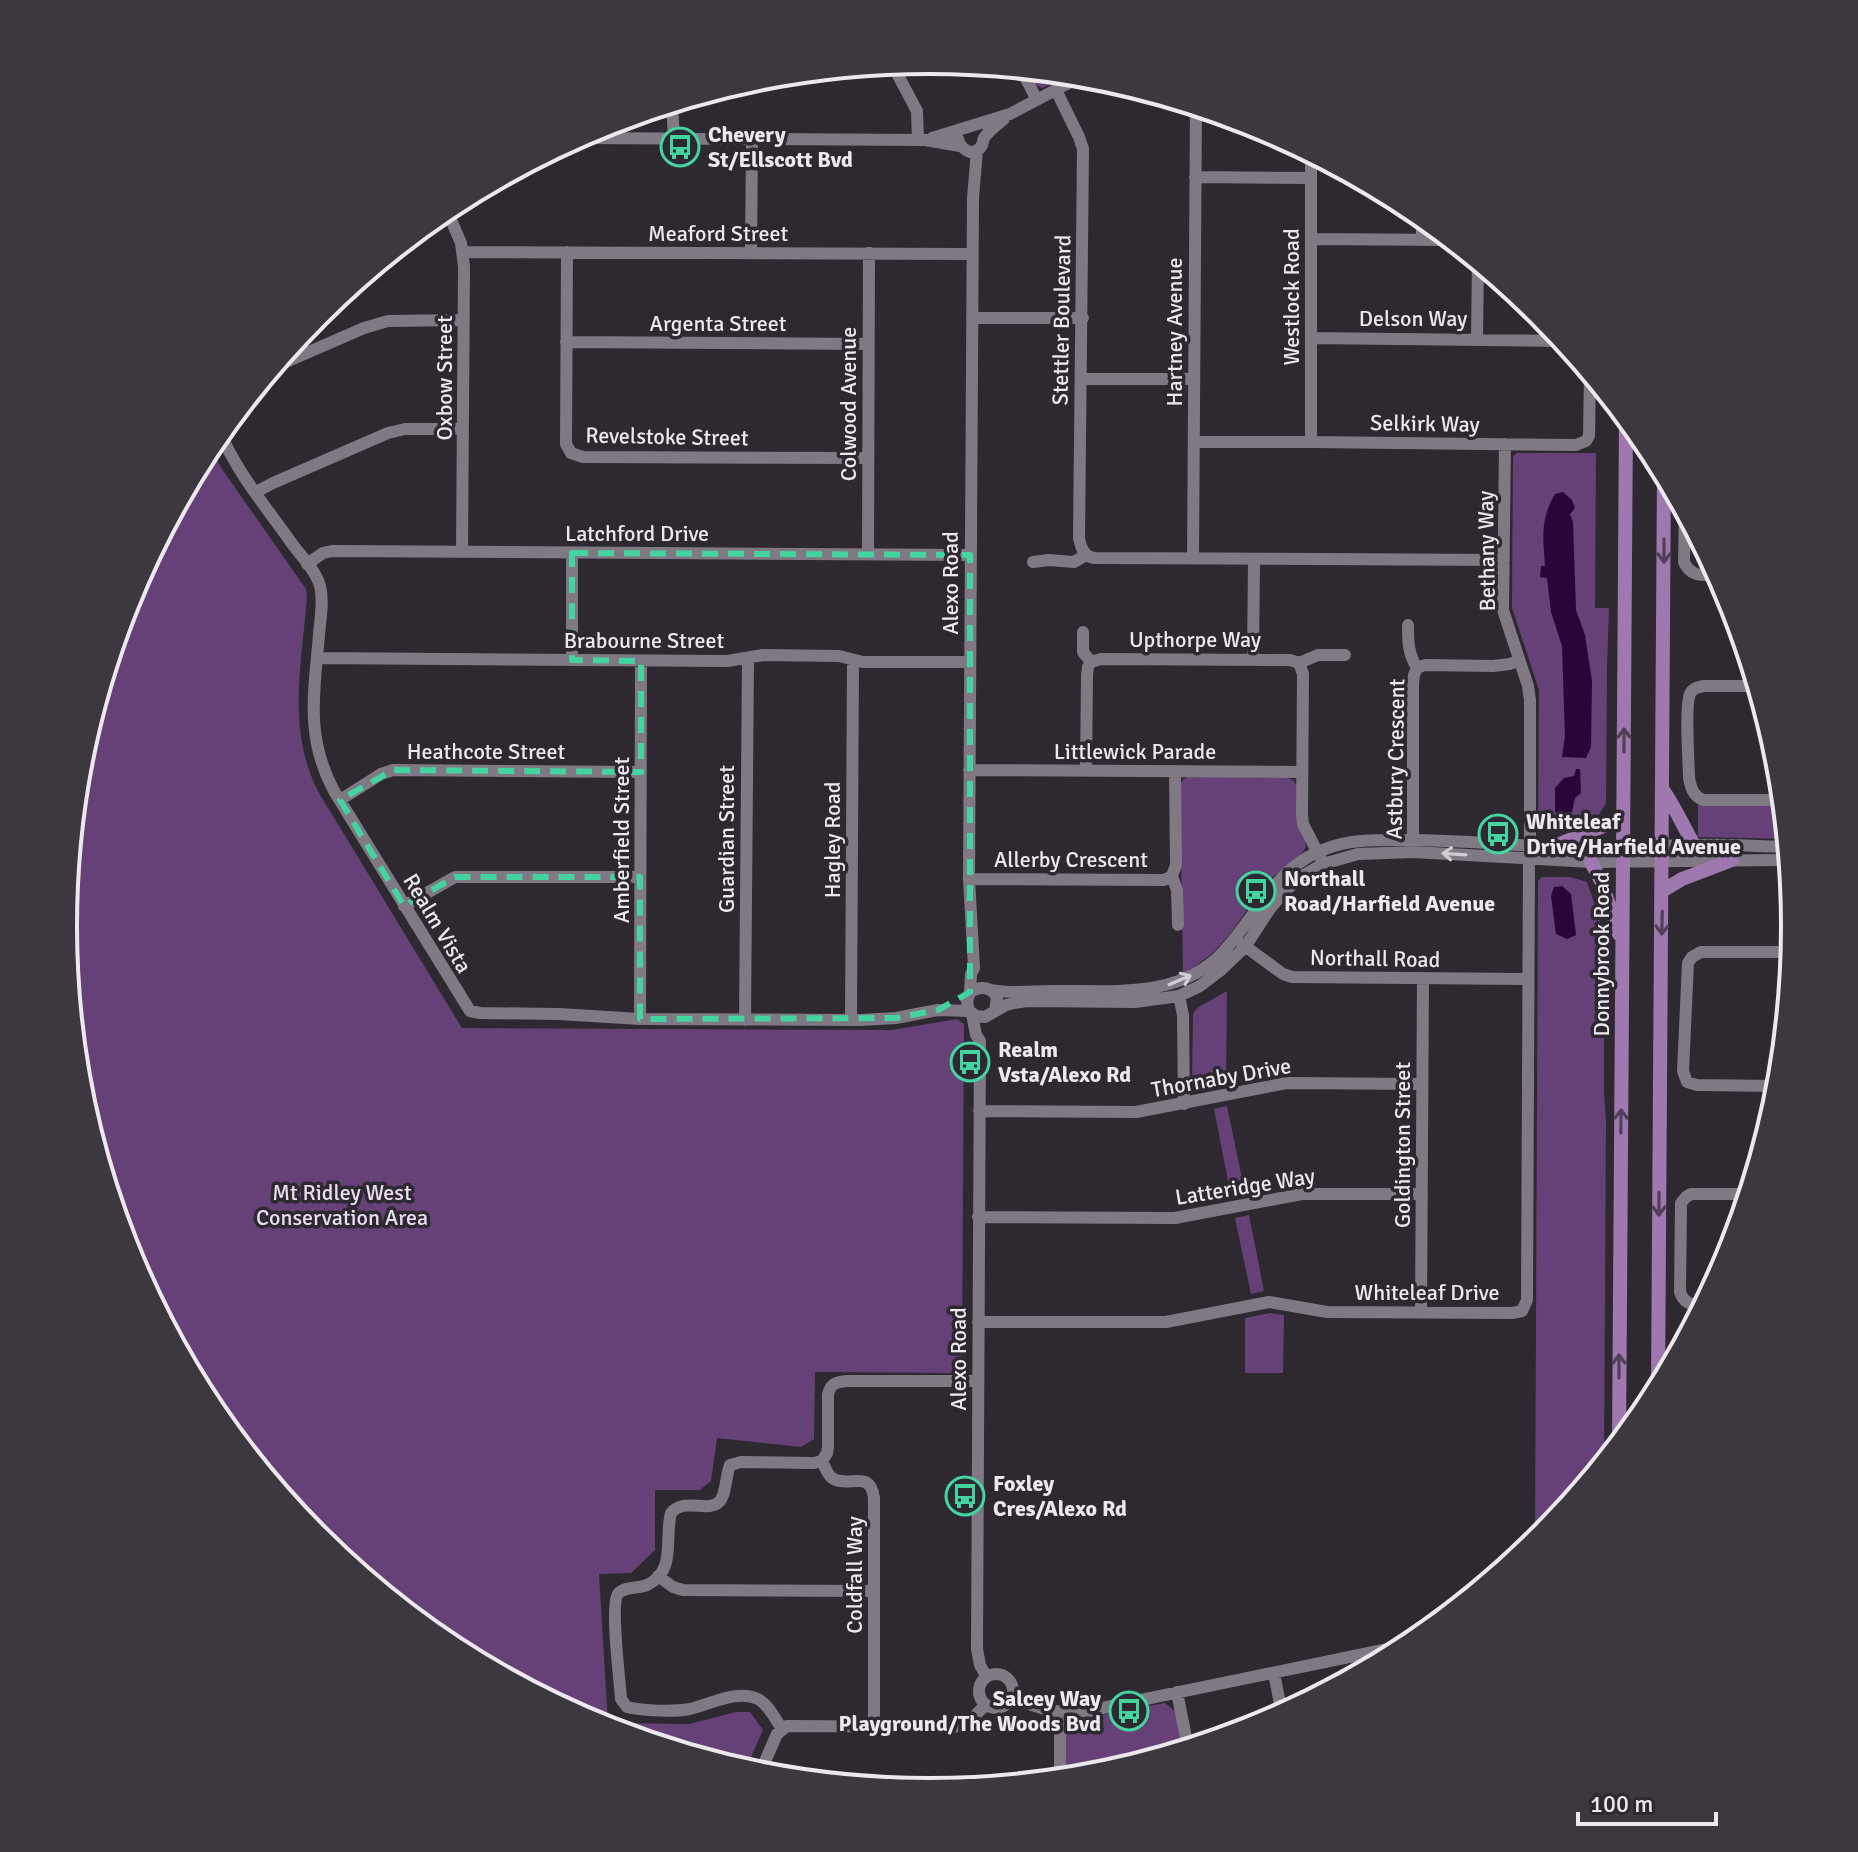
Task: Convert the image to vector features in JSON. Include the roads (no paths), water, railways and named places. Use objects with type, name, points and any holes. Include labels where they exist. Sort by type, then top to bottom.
[{"type":"main road","name":"Donnybrook Road","points":[[1619,1425],[1626,437]]},
{"type":"main road","points":[[1658,1366],[1664,495]]},
{"type":"main road","points":[[1663,790],[1676,808],[1694,845]]},
{"type":"main road","points":[[1555,846],[1623,818]]},
{"type":"main road","points":[[1662,891],[1682,879],[1732,860]]},
{"type":"main road","points":[[1591,862],[1601,881],[1623,946]]},
{"type":"street","points":[[898,75],[917,111],[921,140]]},
{"type":"street","points":[[1027,80],[1037,100]]},
{"type":"street","points":[[921,140],[1010,114],[1065,85]]},
{"type":"street","name":"Stettler Boulevard","points":[[1056,90],[1083,149],[1079,538],[1086,555]]},
{"type":"street","points":[[673,114],[674,140]]},
{"type":"street","points":[[604,139],[921,140],[972,146],[1010,114]]},
{"type":"street","name":"Hartney Avenue","points":[[1193,558],[1196,117]]},
{"type":"street","points":[[968,128],[959,135],[972,146]]},
{"type":"street","points":[[968,128],[981,131],[972,146]]},
{"type":"street","points":[[751,253],[752,140]]},
{"type":"street","name":"Alexo Road","points":[[969,994],[974,968],[969,879],[972,146]]},
{"type":"street","name":"Westlock Road","points":[[1311,165],[1311,442]]},
{"type":"street","points":[[1195,177],[1311,178]]},
{"type":"street","name":"Oxbow Street","points":[[451,221],[463,252],[462,552]]},
{"type":"street","points":[[1422,232],[1422,240]]},
{"type":"street","points":[[1311,239],[1434,240]]},
{"type":"street","name":"Meaford Street","points":[[463,252],[972,254]]},
{"type":"street","name":"Revelstoke Street","points":[[567,252],[566,444],[571,453],[576,456],[868,458]]},
{"type":"street","name":"Colwood Avenue","points":[[868,554],[869,253]]},
{"type":"street","points":[[1477,339],[1478,274]]},
{"type":"street","points":[[972,318],[1083,318]]},
{"type":"street","points":[[293,359],[376,324],[403,320],[464,320]]},
{"type":"street","name":"Delson Way","points":[[1311,338],[1547,341]]},
{"type":"street","name":"Argenta Street","points":[[566,342],[869,344]]},
{"type":"street","points":[[1082,379],[1193,379]]},
{"type":"street","name":"Selkirk Way","points":[[1194,442],[1576,445],[1586,441],[1590,429],[1590,389]]},
{"type":"street","points":[[256,492],[388,433],[405,429],[463,429]]},
{"type":"street","name":"Bethany Way","points":[[1505,444],[1503,610],[1530,700],[1530,845]]},
{"type":"street","name":"Realm Vista","points":[[226,445],[234,462],[318,579],[322,595],[313,709],[315,743],[321,764],[470,1011],[640,1019],[851,1020],[896,1018],[938,1010],[969,994]]},
{"type":"street","points":[[1685,533],[1684,562],[1687,570],[1705,575]]},
{"type":"street","name":"Latchford Drive","points":[[307,564],[332,551],[970,555]]},
{"type":"street","points":[[572,553],[572,660]]},
{"type":"street","points":[[1033,562],[1074,562],[1086,555],[1099,559],[1504,560]]},
{"type":"street","points":[[1253,660],[1254,560]]},
{"type":"street","name":"Astbury Crescent","points":[[1408,625],[1408,647],[1417,668]]},
{"type":"street","points":[[1083,632],[1083,652],[1091,662],[1087,675],[1086,770]]},
{"type":"street","name":"Brabourne Street","points":[[317,658],[727,661],[763,655],[839,656],[853,661],[969,662]]},
{"type":"street","name":"Upthorpe Way","points":[[1091,662],[1101,659],[1290,660],[1299,663],[1318,655],[1345,655]]},
{"type":"street","name":"Guardian Street","points":[[745,1020],[748,658]]},
{"type":"street","name":"Astbury Crescent","points":[[1413,846],[1413,685],[1417,668],[1425,665],[1503,665],[1519,660]]},
{"type":"street","name":"Amberfield Street","points":[[640,1019],[641,661]]},
{"type":"street","name":"Hagley Road","points":[[851,1020],[853,661]]},
{"type":"street","points":[[1299,663],[1303,674],[1303,824],[1323,864]]},
{"type":"street","points":[[1746,686],[1703,686],[1691,692],[1688,706],[1691,789],[1703,800],[1772,800]]},
{"type":"street","name":"Heathcote Street","points":[[340,800],[381,774],[393,770],[641,772]]},
{"type":"street","name":"Littlewick Parade","points":[[969,770],[1301,772]]},
{"type":"street","name":"Allerby Crescent","points":[[1175,771],[1176,865],[1172,876],[1177,890],[1178,925]]},
{"type":"street","points":[[1623,854],[1591,862],[1529,860],[1413,846],[1360,841],[1317,851],[1282,876],[1270,889],[1240,942],[1221,970],[1200,986],[1179,996],[1135,1002],[1027,1001],[1006,1005],[980,1018],[967,1006],[969,994],[975,989],[1007,993],[1142,990],[1193,975],[1240,942],[1285,891],[1304,875],[1323,864],[1358,854],[1413,846],[1477,841],[1623,854],[1663,853],[1732,860],[1778,860]]},
{"type":"street","points":[[1663,853],[1694,845],[1777,847]]},
{"type":"street","name":"Whiteleaf Drive","points":[[978,1322],[1158,1323],[1269,1302],[1327,1312],[1522,1311],[1525,1306],[1529,860]]},
{"type":"street","name":"Allerby Crescent","points":[[969,879],[1164,880],[1172,876]]},
{"type":"street","points":[[404,906],[455,877],[640,877]]},
{"type":"street","name":"Northall Road","points":[[1240,942],[1287,976],[1528,979]]},
{"type":"street","points":[[1766,1086],[1697,1085],[1687,1082],[1683,1071],[1688,963],[1701,952],[1780,952]]},
{"type":"street","name":"Alexo Road","points":[[974,968],[989,989]]},
{"type":"street","name":"Goldington Street","points":[[1421,1312],[1423,978]]},
{"type":"street","points":[[989,989],[997,998],[992,1013]]},
{"type":"street","points":[[1179,996],[1183,1015],[1184,1104]]},
{"type":"street","name":"Realm Vista","points":[[938,1010],[971,1012]]},
{"type":"street","name":"Alexo Road","points":[[971,1012],[980,1041],[977,1649],[986,1676]]},
{"type":"street","name":"Alexo Road","points":[[980,1041],[992,1013]]},
{"type":"street","name":"Thornaby Drive","points":[[979,1111],[1136,1112],[1287,1083],[1422,1084]]},
{"type":"street","name":"Latteridge Way","points":[[978,1217],[1175,1218],[1302,1194],[1422,1194]]},
{"type":"street","points":[[1692,1305],[1680,1292],[1681,1203],[1691,1194],[1738,1194]]},
{"type":"street","points":[[782,1729],[761,1701],[749,1697],[727,1698],[682,1710],[631,1708],[623,1703],[615,1597],[622,1590],[648,1585],[658,1576],[667,1562],[674,1508],[718,1503],[723,1496],[730,1465],[741,1462],[822,1461],[828,1447],[828,1395],[835,1383],[977,1381]]},
{"type":"street","name":"Coldfall Way","points":[[822,1461],[828,1473],[838,1481],[867,1482],[873,1488],[874,1726]]},
{"type":"street","points":[[658,1576],[683,1590],[874,1591]]},
{"type":"street","points":[[1013,1697],[1060,1713],[1083,1712],[1366,1657]]},
{"type":"street","points":[[1274,1673],[1280,1702]]},
{"type":"street","points":[[986,1676],[1006,1677],[1014,1689],[1013,1697],[1004,1706],[991,1708],[981,1700],[981,1681],[986,1676]]},
{"type":"street","points":[[1177,1692],[1186,1738]]},
{"type":"street","points":[[765,1762],[777,1734],[794,1725],[954,1727],[973,1718],[985,1705]]},
{"type":"street","points":[[1060,1713],[1060,1768]]},
{"type":"place","name":"Chevery St/Ellscott Bvd","points":[[680,147]]},
{"type":"place","name":"Whiteleaf Drive/Harfield Avenue","points":[[1498,834]]},
{"type":"place","name":"Northall Road/Harfield Avenue","points":[[1256,891]]},
{"type":"place","name":"Realm Vsta/Alexo Rd","points":[[970,1062]]},
{"type":"place","name":"Foxley Cres/Alexo Rd","points":[[965,1496]]},
{"type":"place","name":"Salcey Way Playground/The Woods Bvd","points":[[1129,1711]]},
{"type":"park label","name":"Mt Ridley West Conservation Area","points":[[342,1204]]}]
